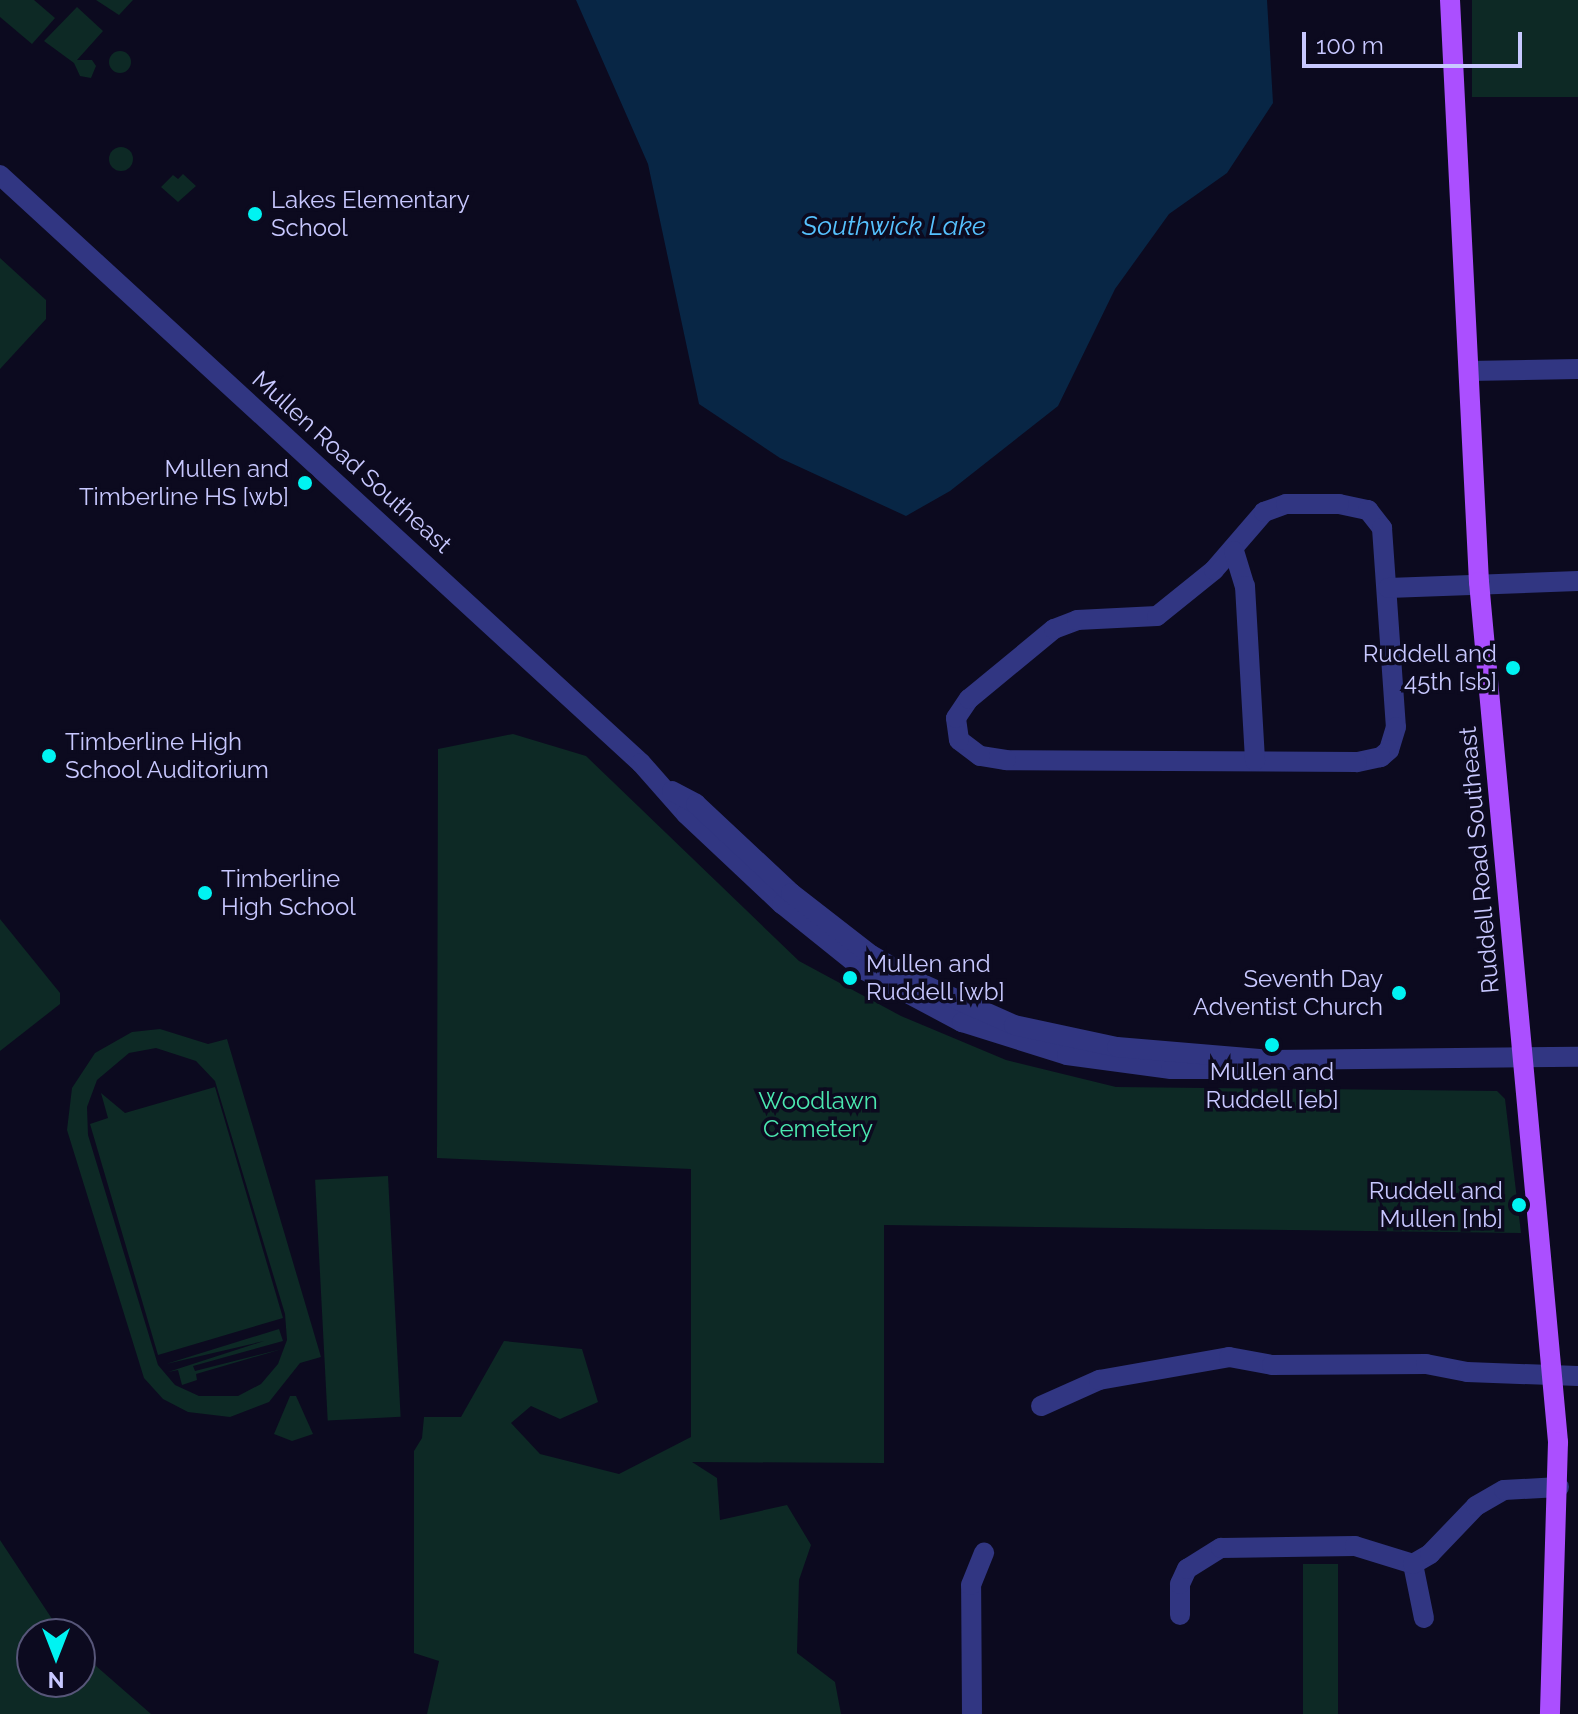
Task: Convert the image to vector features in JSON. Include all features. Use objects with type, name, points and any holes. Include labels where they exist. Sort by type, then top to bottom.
[{"type":"main road","name":"Ruddell Road Southeast","points":[[1450,0],[1479,582],[1553,1376],[1559,1487],[1550,1714]]},
{"type":"street","name":"Mullen Road Southeast","points":[[0,175],[668,789],[696,804],[835,929],[905,976],[969,1007],[1068,1040],[1271,1060],[1578,1057]]},
{"type":"street","points":[[1469,371],[1578,369]]},
{"type":"street","points":[[1357,505],[1368,510],[1382,528],[1388,588],[1396,727],[1389,750],[1372,761],[993,759],[959,740],[955,725],[969,699],[1054,629],[1077,620],[1157,616],[1234,551],[1254,521],[1274,507],[1357,505]]},
{"type":"street","points":[[1234,551],[1245,586],[1255,761]]},
{"type":"street","points":[[1388,588],[1479,582],[1578,581]]},
{"type":"street","points":[[1041,1406],[1099,1380],[1229,1357],[1272,1365],[1426,1364],[1467,1372],[1578,1376]]},
{"type":"street","points":[[1180,1615],[1180,1584],[1187,1569],[1221,1548],[1355,1546],[1413,1564],[1430,1554],[1476,1506],[1504,1490],[1559,1487]]},
{"type":"street","points":[[972,1714],[971,1585],[984,1552]]},
{"type":"street","points":[[1413,1564],[1424,1618]]},
{"type":"green space","points":[[0,0],[34,0],[55,18],[32,44],[0,17]]},
{"type":"green space","points":[[96,0],[133,0],[119,15]]},
{"type":"green space","points":[[1472,0],[1578,0],[1578,97],[1472,97]]},
{"type":"green space","points":[[77,7],[103,31],[77,60],[92,60],[96,66],[91,78],[80,76],[74,63],[44,41]]},
{"type":"green space","points":[[120,51],[128,54],[131,62],[128,70],[120,73],[112,70],[109,62],[112,54]]},
{"type":"green space","points":[[121,147],[129,151],[133,159],[129,167],[121,171],[113,167],[109,159],[113,151]]},
{"type":"green space","points":[[183,174],[196,186],[178,202],[161,187],[173,175],[178,179]]},
{"type":"green space","points":[[0,258],[46,300],[46,319],[0,369]]},
{"type":"green space","name":"Woodlawn Cemetery","points":[[513,734],[586,756],[799,961],[901,1016],[1006,1060],[1116,1087],[1497,1091],[1505,1099],[1521,1233],[884,1225],[884,1463],[692,1462],[717,1478],[720,1520],[787,1505],[811,1545],[799,1580],[797,1653],[835,1682],[841,1714],[427,1714],[439,1661],[414,1653],[414,1451],[422,1438],[424,1417],[461,1417],[504,1341],[582,1349],[598,1402],[560,1419],[531,1406],[511,1423],[540,1454],[619,1474],[691,1437],[691,1169],[437,1158],[438,749]]},
{"type":"green space","points":[[0,919],[60,993],[60,1004],[0,1051]]},
{"type":"green space","points":[[160,1029],[208,1044],[227,1039],[321,1357],[300,1363],[269,1402],[230,1417],[188,1412],[163,1399],[144,1378],[67,1130],[72,1088],[95,1053],[132,1032]],"holes":[[[156,1048],[196,1061],[215,1081],[285,1314],[287,1340],[278,1364],[261,1384],[238,1396],[199,1396],[175,1385],[158,1365],[88,1135],[87,1107],[97,1080],[129,1053]]]},
{"type":"green space","points":[[215,1087],[283,1318],[158,1355],[90,1124],[108,1118],[101,1093],[125,1113]]},
{"type":"green space","points":[[388,1176],[401,1417],[328,1420],[315,1180]]},
{"type":"green space","points":[[279,1329],[283,1341],[193,1366],[195,1371],[282,1349],[196,1374],[197,1380],[182,1385],[178,1370],[168,1372],[264,1341],[166,1364]]},
{"type":"green space","points":[[290,1396],[296,1396],[313,1434],[292,1441],[274,1434]]},
{"type":"green space","points":[[0,1540],[51,1618],[16,1618],[16,1698],[96,1698],[96,1666],[151,1714],[0,1714]]},
{"type":"green space","points":[[1303,1564],[1338,1564],[1338,1714],[1303,1714]]},
{"type":"water","name":"Southwick Lake","points":[[576,0],[1267,0],[1273,103],[1227,173],[1169,214],[1115,289],[1058,406],[950,491],[906,516],[780,458],[699,404],[648,164]]},
{"type":"place","name":"Lakes Elementary School","points":[[255,214]]},
{"type":"place","name":"Mullen and Timberline HS [wb]","points":[[305,483]]},
{"type":"place","name":"Ruddell and 45th [sb]","points":[[1513,668]]},
{"type":"place","name":"Timberline High School Auditorium","points":[[49,756]]},
{"type":"place","name":"Timberline High School","points":[[205,893]]},
{"type":"place","name":"Mullen and Ruddell [wb]","points":[[850,978]]},
{"type":"place","name":"Seventh Day Adventist Church","points":[[1399,993]]},
{"type":"place","name":"Mullen and Ruddell [eb]","points":[[1272,1045]]},
{"type":"place","name":"Ruddell and Mullen [nb]","points":[[1519,1205]]}]
